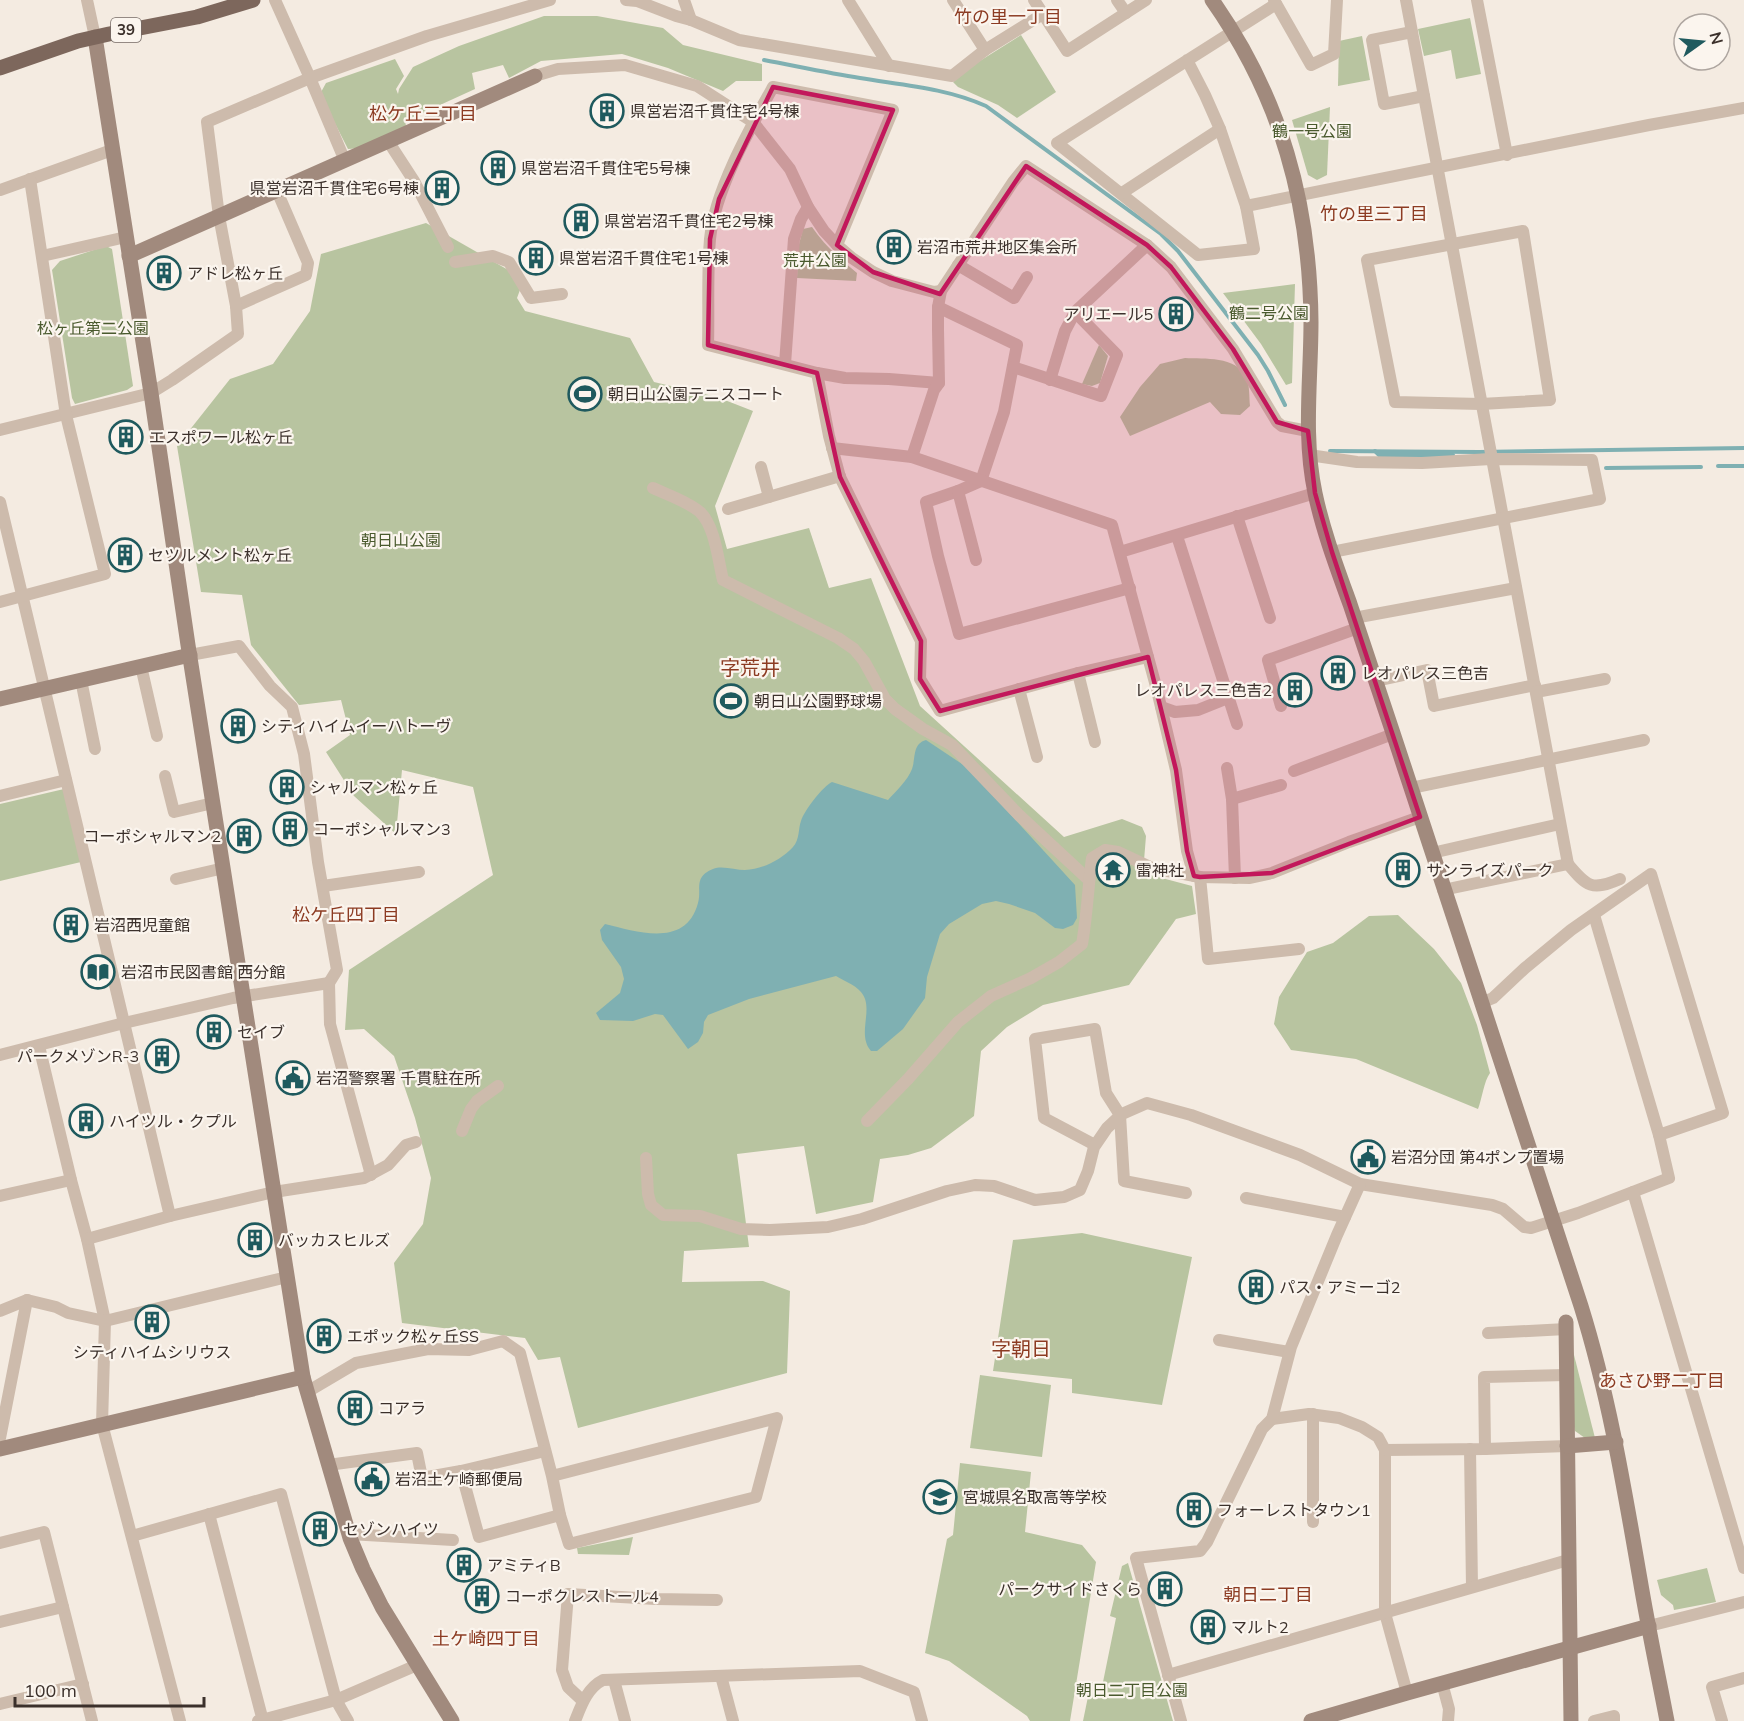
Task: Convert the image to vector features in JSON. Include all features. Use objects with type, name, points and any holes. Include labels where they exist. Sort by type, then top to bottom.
[{"type":"main road","name":"39","points":[[0,68],[95,37],[197,17],[254,0]]},
{"type":"street","points":[[87,0],[95,37],[151,393],[303,1377],[349,1534],[381,1607],[452,1721]]},
{"type":"street","points":[[275,0],[345,161]]},
{"type":"street","points":[[0,430],[151,393],[238,334],[236,306],[219,216],[207,122],[310,78],[427,36],[550,0]]},
{"type":"street","points":[[626,0],[637,1],[691,20],[739,40],[952,76],[985,50],[1043,14]]},
{"type":"street","points":[[684,0],[691,20]]},
{"type":"street","points":[[848,0],[890,66]]},
{"type":"street","points":[[953,0],[985,50]]},
{"type":"street","points":[[1034,0],[1067,51],[1146,0]]},
{"type":"street","points":[[1117,0],[1126,13]]},
{"type":"street","points":[[1212,0],[1234,30],[1263,86],[1284,141],[1298,194],[1309,257],[1311,349],[1308,431],[1315,493],[1332,552],[1592,1344],[1616,1442],[1667,1721]]},
{"type":"street","points":[[1186,60],[1206,95],[1220,129],[1246,206],[1254,249],[1198,255],[1058,143],[1275,2],[1311,65],[1334,54],[1336,0]]},
{"type":"street","points":[[1406,0],[1568,864],[1584,882],[1594,886],[1606,885],[1620,879]]},
{"type":"street","points":[[1477,0],[1507,155]]},
{"type":"street","points":[[1412,32],[1372,40],[1384,104],[1424,96]]},
{"type":"street","points":[[129,256],[535,76],[558,69],[625,65],[697,86],[753,122],[790,169],[808,207],[824,231],[837,245],[873,272],[892,281],[934,292],[941,291]]},
{"type":"street","points":[[837,245],[893,110],[773,87],[753,122],[719,199],[711,238],[708,345],[845,378],[939,383]]},
{"type":"street","points":[[1246,206],[1602,134],[1744,108]]},
{"type":"street","points":[[1122,194],[1220,129]]},
{"type":"street","points":[[388,141],[414,181],[448,247]]},
{"type":"street","points":[[0,190],[112,150]]},
{"type":"street","points":[[912,457],[934,390],[939,383],[938,307],[941,291],[1026,166],[1147,244],[1171,267],[1233,349],[1277,422],[1282,426],[1308,431]]},
{"type":"street","points":[[0,602],[105,574],[66,415],[30,179]]},
{"type":"street","points":[[236,306],[306,275],[308,263],[277,191]]},
{"type":"street","points":[[785,364],[794,239],[808,207]]},
{"type":"street","points":[[1523,231],[1550,400],[1481,404],[1395,402],[1367,260],[1523,231]]},
{"type":"street","points":[[42,256],[126,237]]},
{"type":"street","points":[[1050,380],[1065,332],[1075,312],[1147,244]]},
{"type":"street","points":[[455,262],[493,256],[509,262],[531,298],[562,294]]},
{"type":"street","points":[[958,265],[1014,298],[1027,277]]},
{"type":"street","points":[[938,307],[1017,345],[1004,412],[981,481],[926,502],[959,634],[1130,588]]},
{"type":"street","points":[[1013,367],[1101,396],[1117,355],[1075,312]]},
{"type":"street","points":[[817,373],[840,476],[921,641],[920,679],[940,711],[1078,673],[1148,657]]},
{"type":"street","points":[[832,448],[912,457],[1112,525],[1176,770],[1187,851],[1197,877],[1208,959],[1299,949]]},
{"type":"street","points":[[1309,454],[1357,462],[1422,463],[1490,454],[1592,460],[1600,499],[1332,552]]},
{"type":"street","points":[[761,467],[769,497]]},
{"type":"street","points":[[728,510],[840,476]]},
{"type":"street","points":[[653,488],[701,513],[712,533],[723,580],[838,638],[854,649],[864,661],[885,699],[895,709],[923,729],[952,745],[1020,816],[1089,880]]},
{"type":"street","points":[[958,491],[976,560]]},
{"type":"street","points":[[1120,552],[1315,493]]},
{"type":"street","points":[[0,502],[170,1216]]},
{"type":"street","points":[[1237,516],[1270,618]]},
{"type":"street","points":[[1177,536],[1237,724]]},
{"type":"street","points":[[1281,706],[1268,660],[1356,623],[1516,588]]},
{"type":"street","points":[[0,699],[190,655],[239,646],[270,686],[292,707],[304,753],[318,862],[337,970],[329,983],[330,1024],[371,1175]]},
{"type":"street","points":[[141,666],[157,735]]},
{"type":"street","points":[[1376,681],[1426,670],[1434,706],[1605,679]]},
{"type":"street","points":[[1078,673],[1095,742]]},
{"type":"street","points":[[81,680],[95,749]]},
{"type":"street","points":[[1019,689],[1037,757]]},
{"type":"street","points":[[1161,707],[1175,712],[1198,710],[1228,698]]},
{"type":"street","points":[[1294,771],[1393,734]]},
{"type":"street","points":[[1411,788],[1644,740]]},
{"type":"street","points":[[1227,768],[1232,799],[1235,878]]},
{"type":"street","points":[[165,776],[174,812],[213,803]]},
{"type":"street","points":[[0,796],[66,780]]},
{"type":"street","points":[[1232,799],[1281,785]]},
{"type":"street","points":[[867,1120],[908,1079],[958,1022],[991,996],[1031,978],[1059,962],[1082,944],[1087,918],[1086,899],[1092,858],[1105,850],[1118,852],[1152,867],[1197,877],[1250,878],[1272,873],[1348,842],[1420,817]]},
{"type":"street","points":[[1432,854],[1560,824]]},
{"type":"street","points":[[1443,890],[1568,864]]},
{"type":"street","points":[[176,879],[224,868]]},
{"type":"street","points":[[323,886],[419,872]]},
{"type":"street","points":[[1481,1003],[1493,998],[1571,930],[1651,874],[1723,1113],[1659,1135]]},
{"type":"street","points":[[646,1158],[648,1194],[651,1205],[663,1215],[700,1216],[741,1229],[828,1227],[862,1219],[947,1191],[975,1185],[994,1186],[1035,1200],[1064,1197],[1080,1190],[1095,1145],[1107,1128],[1120,1115],[1147,1103],[1180,1112],[1300,1155],[1360,1184],[1492,1205],[1503,1209],[1527,1228],[1578,1213],[1669,1178],[1659,1135],[1594,915]]},
{"type":"street","points":[[0,1055],[124,1023],[243,996],[329,983]]},
{"type":"street","points":[[1095,1145],[1044,1118],[1035,1039],[1095,1029],[1106,1093],[1120,1115],[1124,1181],[1186,1193]]},
{"type":"street","points":[[39,1046],[105,1321],[102,1424],[180,1721]]},
{"type":"street","points":[[462,1131],[477,1101],[498,1086]]},
{"type":"street","points":[[87,1239],[170,1216],[274,1192],[364,1178],[388,1165],[406,1145],[417,1142]]},
{"type":"street","points":[[0,1196],[70,1180]]},
{"type":"street","points":[[1181,1721],[1136,1558],[1200,1551],[1207,1542],[1262,1429],[1272,1419],[1289,1352],[1360,1184]]},
{"type":"street","points":[[1633,1192],[1744,1568]]},
{"type":"street","points":[[1246,1198],[1345,1217]]},
{"type":"street","points":[[0,1311],[27,1300],[56,1307],[68,1313],[105,1321],[287,1277]]},
{"type":"street","points":[[0,1437],[27,1300]]},
{"type":"street","points":[[1488,1333],[1566,1325],[1571,1721]]},
{"type":"street","points":[[1219,1340],[1289,1352]]},
{"type":"street","points":[[307,1392],[356,1363],[428,1349],[469,1350],[503,1341],[520,1353],[569,1544],[756,1497],[777,1418],[552,1476]]},
{"type":"street","points":[[0,1370],[13,1367]]},
{"type":"street","points":[[1485,1449],[1484,1377],[1566,1375]]},
{"type":"street","points":[[0,1449],[303,1377]]},
{"type":"street","points":[[1272,1419],[1296,1414],[1339,1418],[1362,1426],[1378,1437],[1385,1450],[1385,1613],[1407,1693]]},
{"type":"street","points":[[1313,1414],[1313,1522]]},
{"type":"street","points":[[1385,1450],[1485,1449],[1616,1442]]},
{"type":"street","points":[[1470,1449],[1472,1587]]},
{"type":"street","points":[[328,1465],[417,1453],[422,1478],[461,1472],[545,1451]]},
{"type":"street","points":[[461,1472],[479,1537],[560,1515]]},
{"type":"street","points":[[132,1536],[281,1494],[336,1700],[348,1721]]},
{"type":"street","points":[[209,1514],[261,1721],[336,1700],[417,1665]]},
{"type":"street","points":[[0,1543],[44,1532],[92,1721]]},
{"type":"street","points":[[349,1534],[453,1540]]},
{"type":"street","points":[[1168,1676],[1568,1560]]},
{"type":"street","points":[[584,1701],[568,1687],[562,1670],[568,1594],[717,1600]]},
{"type":"street","points":[[1311,1721],[1342,1717],[1407,1693],[1744,1602]]},
{"type":"street","points":[[0,1622],[63,1607]]},
{"type":"street","points":[[574,1721],[594,1684],[603,1680],[860,1671],[914,1692],[922,1721]]},
{"type":"street","points":[[721,1677],[733,1721]]},
{"type":"street","points":[[1722,1721],[1712,1687],[1744,1678]]},
{"type":"street","points":[[614,1680],[625,1721]]},
{"type":"street","points":[[1442,1683],[1449,1709],[1448,1721]]},
{"type":"street","points":[[0,1704],[83,1684]]},
{"type":"street","points":[[1594,1721],[1614,1716],[1614,1721]]},
{"type":"highlighted area","points":[[773,87],[893,110],[837,245],[873,272],[940,294],[1026,166],[1147,245],[1171,267],[1233,349],[1277,422],[1308,431],[1315,493],[1332,552],[1420,817],[1272,873],[1194,876],[1187,851],[1176,770],[1148,657],[940,711],[920,679],[921,641],[840,477],[817,373],[708,345],[710,239],[719,199]]},
{"type":"green space","points":[[544,16],[597,16],[663,28],[683,45],[762,64],[762,81],[736,81],[723,91],[668,68],[622,54],[541,61],[509,78],[503,65],[472,73],[475,89],[405,121],[406,126],[362,148],[348,149],[320,94],[326,83],[395,59],[404,76],[396,89],[398,94],[413,67],[459,46]]},
{"type":"green space","points":[[1470,18],[1481,74],[1456,79],[1451,50],[1424,56],[1418,29]]},
{"type":"green space","points":[[1021,35],[1056,92],[1017,118],[998,105],[958,87],[953,82],[975,64]]},
{"type":"green space","points":[[1362,36],[1370,80],[1338,86],[1339,41]]},
{"type":"green space","name":"鶴一号公園","points":[[1330,107],[1327,175],[1317,180],[1308,175],[1292,120]]},
{"type":"green space","name":"朝日山公園","points":[[426,223],[524,279],[517,298],[525,311],[630,338],[654,382],[717,397],[753,411],[715,506],[727,549],[809,528],[829,588],[871,578],[920,706],[1064,837],[1122,819],[1142,827],[1146,836],[1143,873],[1192,886],[1196,914],[1176,919],[1129,985],[1043,1005],[1007,1027],[981,1051],[974,1116],[931,1148],[908,1155],[880,1159],[873,1202],[816,1214],[804,1146],[737,1154],[749,1247],[684,1251],[682,1282],[763,1281],[790,1291],[787,1373],[578,1428],[560,1357],[538,1360],[525,1338],[402,1323],[394,1263],[423,1224],[431,1178],[415,1118],[394,1056],[364,1029],[345,1030],[349,970],[493,875],[473,787],[402,770],[396,834],[354,796],[326,752],[350,735],[341,700],[299,705],[251,645],[242,595],[201,592],[177,446],[230,379],[273,364],[310,311],[321,254]]},
{"type":"green space","name":"荒井公園","points":[[812,227],[833,252],[857,273],[856,281],[797,278],[798,248],[803,229]]},
{"type":"green space","name":"松ヶ丘第二公園","points":[[106,246],[112,249],[133,386],[127,390],[75,404],[72,398],[52,270],[60,261]]},
{"type":"green space","name":"鶴二号公園","points":[[1295,284],[1292,383],[1286,385],[1261,344],[1223,293]]},
{"type":"green space","points":[[1099,345],[1108,356],[1100,383],[1092,386],[1082,384]]},
{"type":"green space","points":[[1185,358],[1219,360],[1235,365],[1246,377],[1250,406],[1240,415],[1221,414],[1210,402],[1130,436],[1120,417],[1140,387],[1160,364]]},
{"type":"green space","points":[[64,789],[81,862],[0,881],[0,804]]},
{"type":"green space","points":[[1398,915],[1434,949],[1461,983],[1477,1025],[1490,1073],[1478,1109],[1356,1059],[1291,1050],[1274,1024],[1279,997],[1307,952],[1333,943],[1369,916]]},
{"type":"green space","points":[[1082,1233],[1192,1257],[1162,1405],[1072,1393],[1072,1379],[993,1371],[1013,1240]]},
{"type":"green space","points":[[1573,1351],[1595,1438],[1585,1438],[1575,1431]]},
{"type":"green space","points":[[980,1375],[1051,1385],[1042,1457],[970,1448]]},
{"type":"green space","points":[[960,1463],[1031,1472],[1025,1532],[1082,1545],[1096,1562],[1070,1721],[1030,1721],[1027,1716],[949,1661],[925,1653],[947,1539],[953,1535]]},
{"type":"green space","points":[[633,1537],[629,1555],[578,1554],[577,1548]]},
{"type":"green space","name":"朝日二丁目公園","points":[[1128,1563],[1173,1721],[1083,1721],[1091,1682],[1103,1682],[1116,1618],[1110,1616],[1122,1566]]},
{"type":"green space","points":[[1707,1568],[1716,1602],[1674,1610],[1673,1605],[1661,1595],[1657,1580]]},
{"type":"water","points":[[926,740],[968,768],[1075,885],[1077,918],[1073,925],[1063,929],[1055,928],[1035,913],[996,901],[982,904],[949,924],[940,934],[927,977],[925,998],[903,1029],[877,1051],[871,1051],[865,1037],[865,998],[855,987],[836,976],[749,999],[708,1015],[698,1042],[688,1049],[663,1015],[655,1014],[633,1021],[600,1020],[596,1013],[620,993],[624,979],[621,967],[602,940],[600,930],[605,924],[646,933],[672,932],[683,926],[692,917],[698,903],[701,880],[707,872],[720,867],[752,869],[765,866],[783,856],[795,844],[801,821],[810,805],[832,782],[888,800],[908,777],[916,748]]},
{"type":"waterway","points":[[764,60],[940,91],[986,106],[1161,234],[1178,251],[1258,355],[1285,405]]},
{"type":"waterway","points":[[1330,451],[1479,452],[1744,448]]},
{"type":"waterway","points":[[1375,451],[1379,455],[1453,455]]},
{"type":"waterway","points":[[1718,466],[1744,466]]},
{"type":"waterway","points":[[1606,468],[1701,467]]},
{"type":"place","name":"県営岩沼千貫住宅4号棟","points":[[607,111]]},
{"type":"place","name":"県営岩沼千貫住宅5号棟","points":[[498,168]]},
{"type":"place","name":"県営岩沼千貫住宅6号棟","points":[[442,188]]},
{"type":"place","name":"県営岩沼千貫住宅2号棟","points":[[581,221]]},
{"type":"place","name":"岩沼市荒井地区集会所","points":[[894,247]]},
{"type":"place","name":"県営岩沼千貫住宅1号棟","points":[[536,258]]},
{"type":"place","name":"アドレ松ヶ丘","points":[[164,273]]},
{"type":"place","name":"アリエール5","points":[[1176,314]]},
{"type":"place","name":"朝日山公園テニスコート","points":[[585,394]]},
{"type":"place","name":"エスポワール松ヶ丘","points":[[126,437]]},
{"type":"place","name":"セツルメント松ヶ丘","points":[[125,555]]},
{"type":"place","name":"レオパレス三色吉","points":[[1338,673]]},
{"type":"place","name":"レオパレス三色吉2","points":[[1295,690]]},
{"type":"place","name":"朝日山公園野球場","points":[[731,701]]},
{"type":"place","name":"シティハイムイーハトーヴ","points":[[238,726]]},
{"type":"place","name":"シャルマン松ヶ丘","points":[[287,787]]},
{"type":"place","name":"コーポシャルマン3","points":[[290,829]]},
{"type":"place","name":"コーポシャルマン2","points":[[244,836]]},
{"type":"place","name":"雷神社","points":[[1113,870]]},
{"type":"place","name":"サンライズパーク","points":[[1403,870]]},
{"type":"place","name":"岩沼西児童館","points":[[71,925]]},
{"type":"place","name":"岩沼市民図書館 西分館","points":[[98,972]]},
{"type":"place","name":"セイブ","points":[[214,1032]]},
{"type":"place","name":"パークメゾンR-3","points":[[162,1056]]},
{"type":"place","name":"岩沼警察署 千貫駐在所","points":[[293,1078]]},
{"type":"place","name":"ハイツル・クプル","points":[[86,1121]]},
{"type":"place","name":"岩沼分団 第4ポンプ置場","points":[[1368,1157]]},
{"type":"place","name":"バッカスヒルズ","points":[[255,1240]]},
{"type":"place","name":"パス・アミーゴ2","points":[[1256,1287]]},
{"type":"place","name":"シティハイムシリウス","points":[[152,1322]]},
{"type":"place","name":"エポック松ヶ丘SS","points":[[324,1336]]},
{"type":"place","name":"コアラ","points":[[355,1408]]},
{"type":"place","name":"岩沼土ケ崎郵便局","points":[[372,1479]]},
{"type":"place","name":"宮城県名取高等学校","points":[[940,1497]]},
{"type":"place","name":"フォーレストタウン1","points":[[1194,1510]]},
{"type":"place","name":"セゾンハイツ","points":[[320,1529]]},
{"type":"place","name":"アミティB","points":[[464,1565]]},
{"type":"place","name":"パークサイドさくら","points":[[1165,1589]]},
{"type":"place","name":"コーポクレストール4","points":[[482,1596]]},
{"type":"place","name":"マルト2","points":[[1208,1627]]},
{"type":"district","name":"竹の里一丁目","points":[[1008,17]]},
{"type":"district","name":"松ケ丘三丁目","points":[[423,114]]},
{"type":"district","name":"竹の里三丁目","points":[[1374,214]]},
{"type":"district","name":"字荒井","points":[[750,668]]},
{"type":"district","name":"松ケ丘四丁目","points":[[346,915]]},
{"type":"district","name":"字朝日","points":[[1021,1349]]},
{"type":"district","name":"あさひ野二丁目","points":[[1662,1381]]},
{"type":"district","name":"朝日二丁目","points":[[1268,1595]]},
{"type":"district","name":"土ケ崎四丁目","points":[[486,1639]]}]
